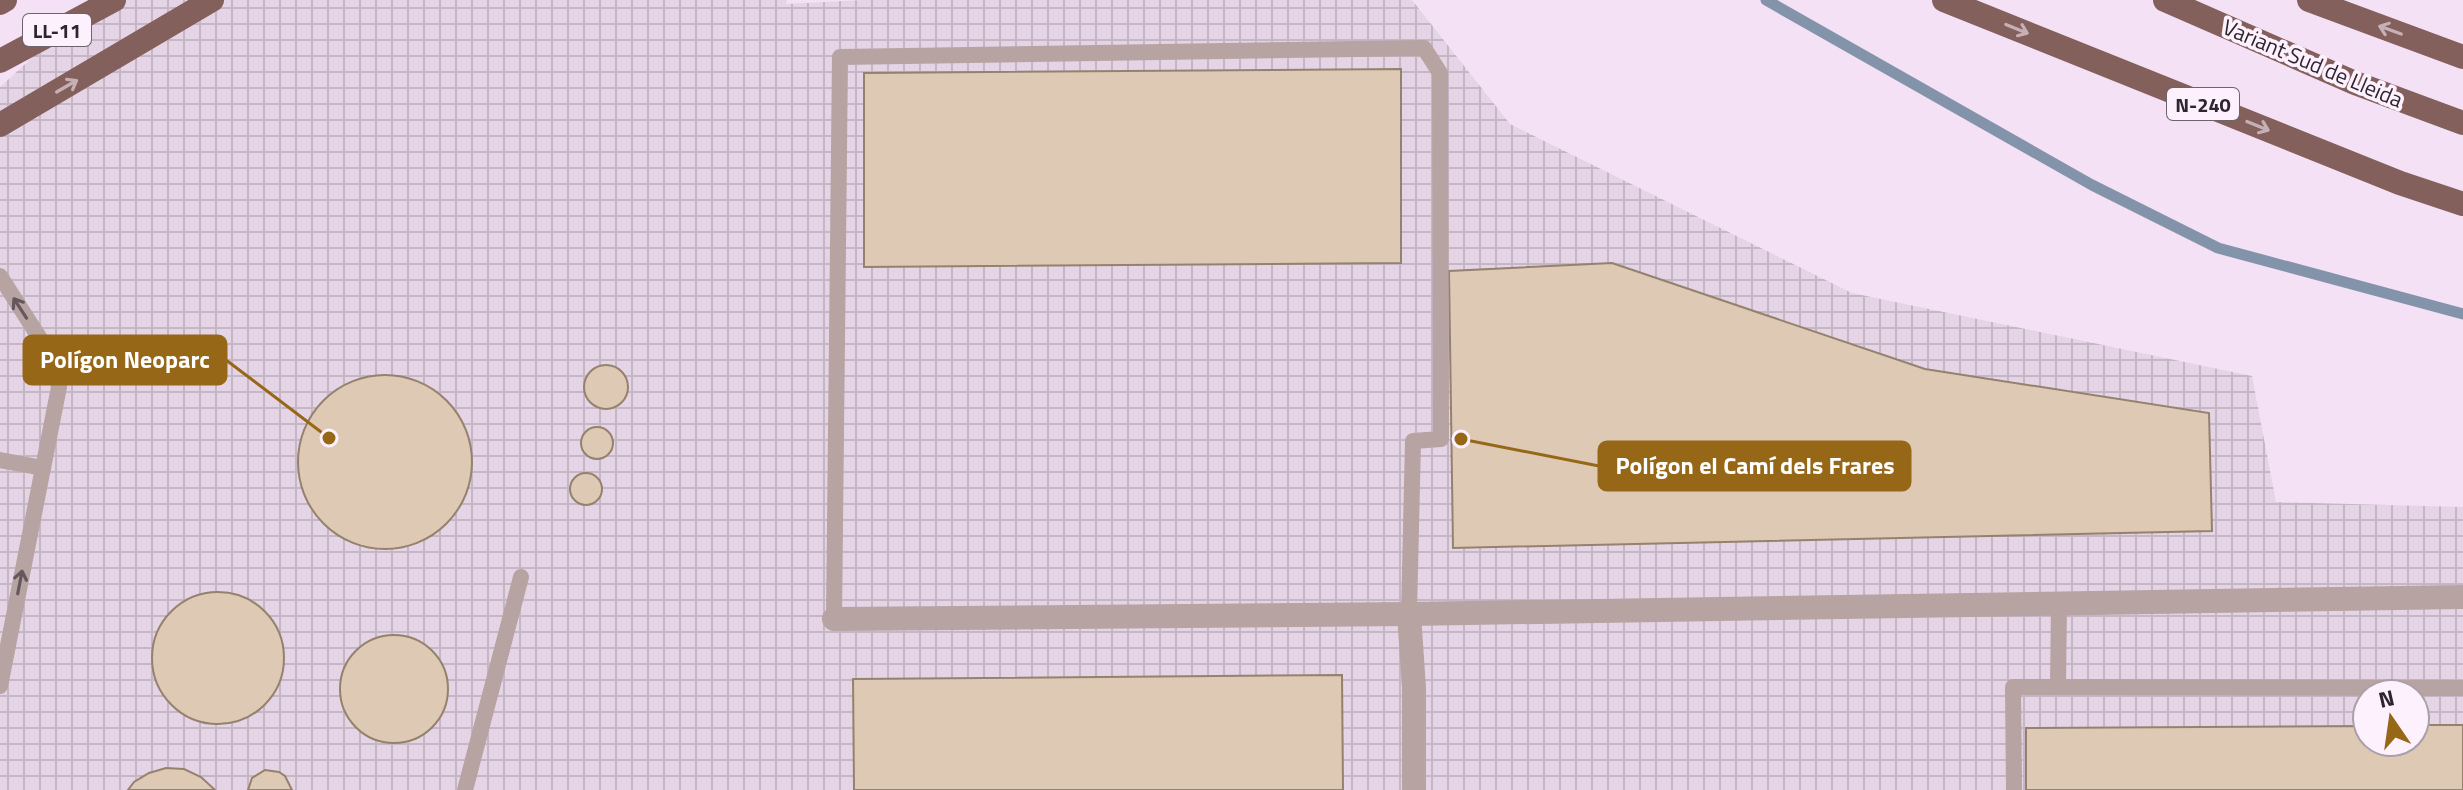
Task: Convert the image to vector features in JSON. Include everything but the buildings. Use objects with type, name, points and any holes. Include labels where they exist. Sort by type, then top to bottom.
[{"type":"highway","name":"LL-11","points":[[0,61],[114,0]]},
{"type":"highway","points":[[0,125],[212,0]]},
{"type":"highway","name":"N-240","points":[[1944,0],[2400,183],[2463,204]]},
{"type":"highway","name":"Variant Sud de Lleida","points":[[2165,0],[2355,83],[2463,123]]},
{"type":"highway","points":[[2309,0],[2463,57]]},
{"type":"street","points":[[834,619],[1409,614],[2463,597]]},
{"type":"street","points":[[1409,614],[1414,688],[1414,790]]},
{"type":"lane","points":[[834,619],[840,57],[1424,48],[1440,73],[1441,439],[1413,441],[1409,614]]},
{"type":"lane","points":[[0,276],[53,359],[59,387],[43,468],[6,618],[1,677]]},
{"type":"lane","points":[[0,460],[43,468]]},
{"type":"lane","points":[[465,790],[521,577]]},
{"type":"lane","points":[[2058,687],[2059,603]]},
{"type":"lane","points":[[2014,790],[2013,687],[2463,688]]},
{"type":"shaded area","points":[[95,0],[787,0],[786,4],[861,0],[1412,0],[1510,124],[1852,293],[2252,376],[2276,502],[2463,507],[2463,790],[0,790],[0,87]]},
{"type":"waterway","points":[[1766,0],[2092,185],[2218,248],[2463,314]]},
{"type":"place","name":"Polígon Neoparc","points":[[329,438]]},
{"type":"place","name":"Polígon el Camí dels Frares","points":[[1461,439]]}]
